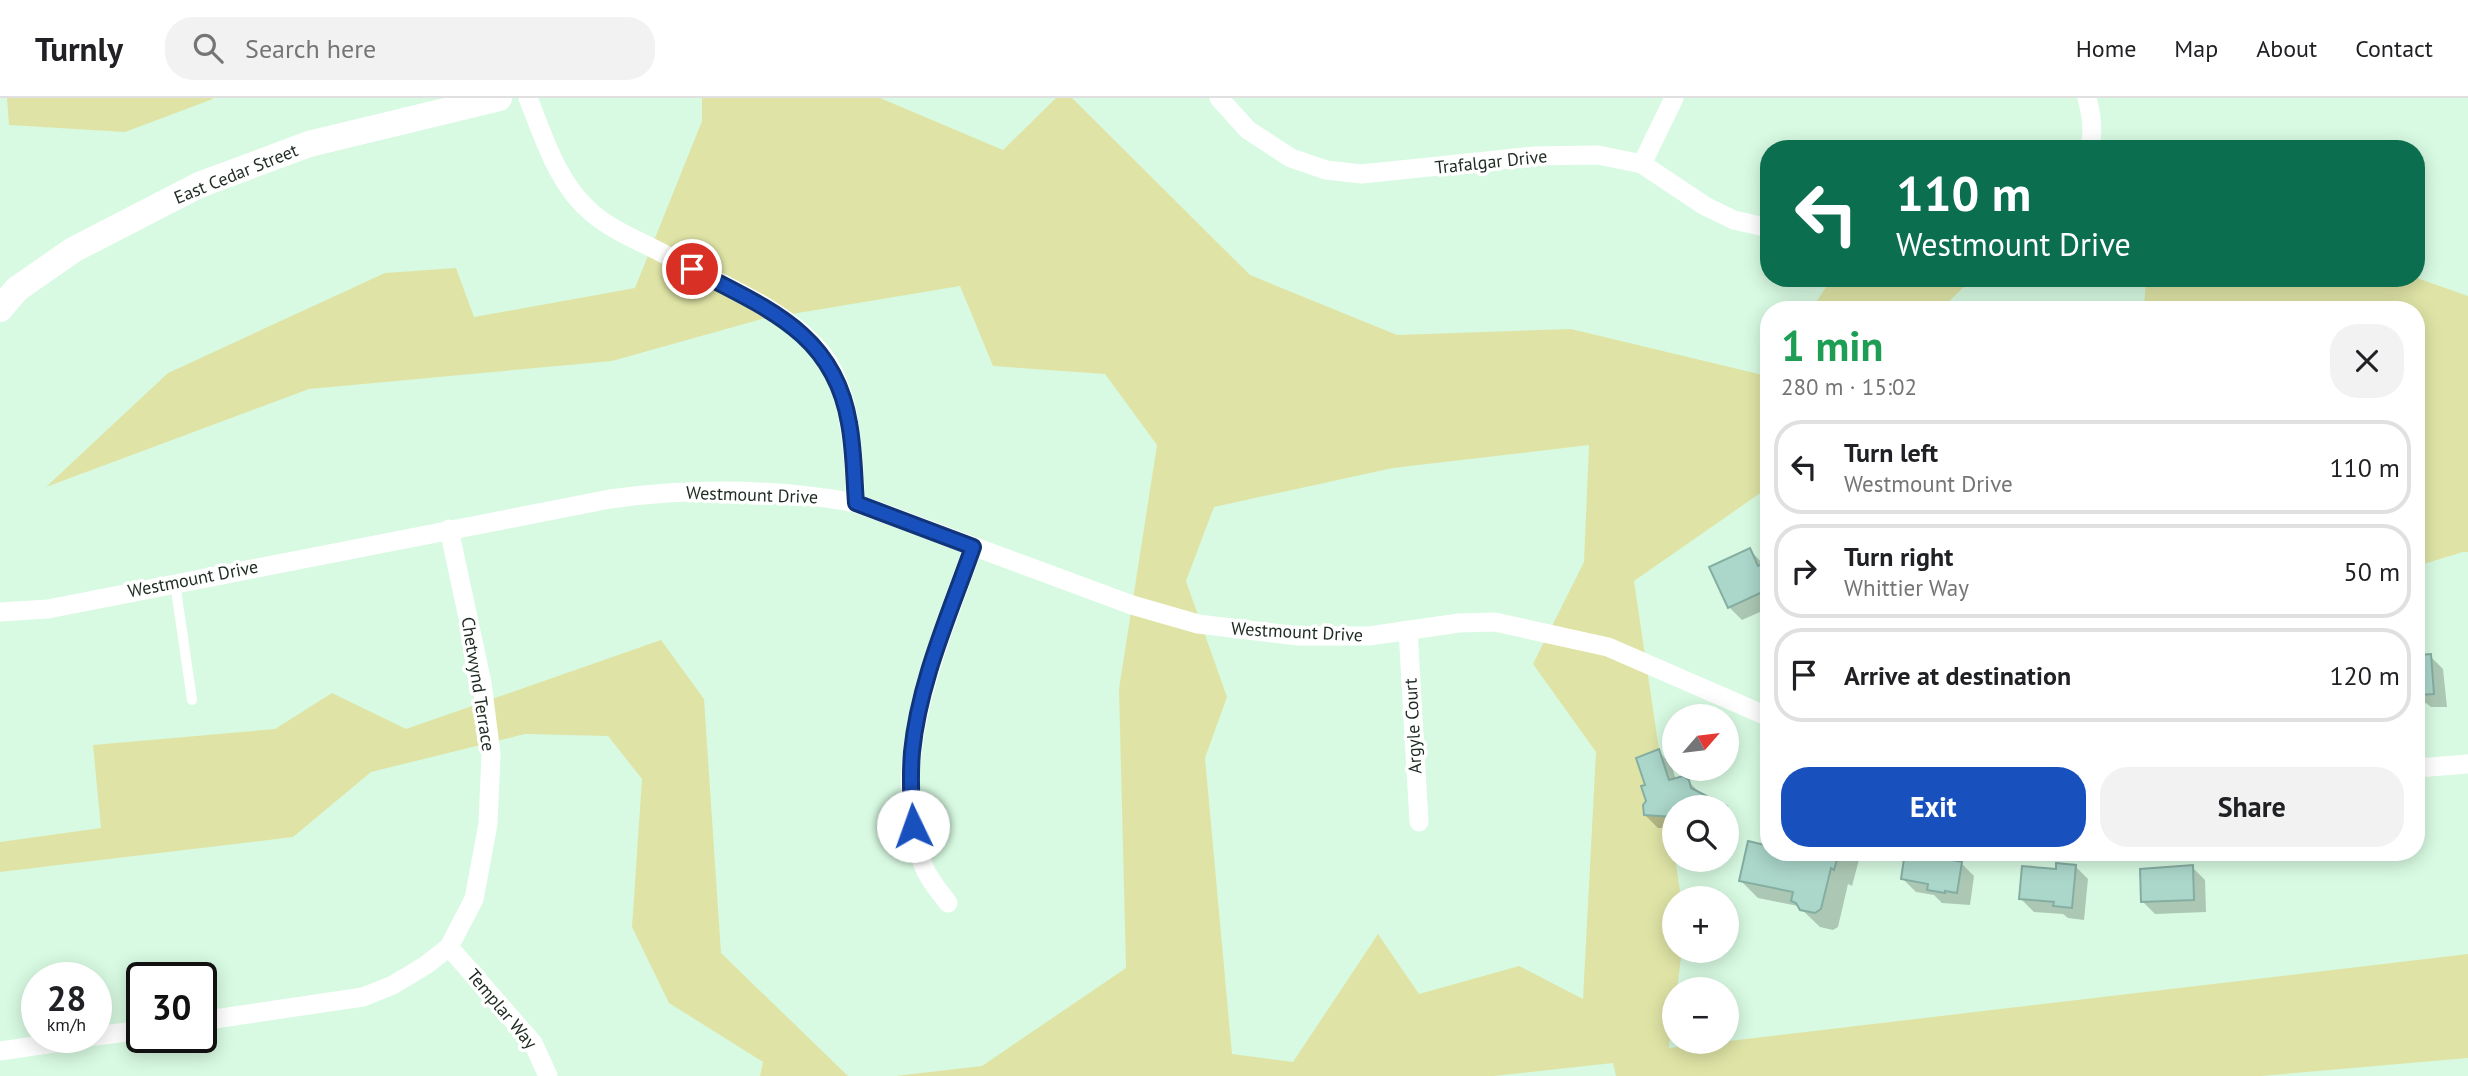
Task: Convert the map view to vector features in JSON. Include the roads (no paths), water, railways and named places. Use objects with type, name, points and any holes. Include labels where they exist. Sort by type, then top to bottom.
[{"type":"main road","name":"East Cedar Street","points":[[0,309],[17,289],[73,250],[199,185],[309,144],[499,98]]},
{"type":"street","points":[[528,98],[558,169],[573,192],[592,213],[621,232],[763,307],[797,328],[821,352],[837,383],[849,422],[856,503]]},
{"type":"street","name":"Trafalgar Drive","points":[[1219,98],[1248,130],[1291,158],[1326,170],[1362,174],[1534,156],[1598,155],[1642,164],[1715,211],[1734,220],[1760,227]]},
{"type":"street","points":[[1642,164],[1674,98]]},
{"type":"street","points":[[2087,98],[2091,140]]},
{"type":"street","name":"Westmount Drive","points":[[0,612],[48,609],[175,582],[610,499],[660,492],[774,493],[816,496],[856,503],[1132,605],[1198,624],[1298,636],[1369,636],[1459,623],[1495,622],[1608,647],[1760,714]]},
{"type":"street","name":"Chetwynd Terrace","points":[[217,1019],[363,998],[393,985],[449,947],[474,899],[488,824],[491,754],[482,683],[449,529]]},
{"type":"street","points":[[948,903],[925,869],[913,826],[912,750],[932,664],[973,547]]},
{"type":"street","name":"Argyle Court","points":[[1408,631],[1419,822]]},
{"type":"street","points":[[2425,767],[2468,764]]},
{"type":"street","name":"Templar Way","points":[[449,947],[533,1043],[548,1076]]},
{"type":"street","points":[[0,1051],[21,1048]]},
{"type":"lane","points":[[175,582],[192,700]]}]
